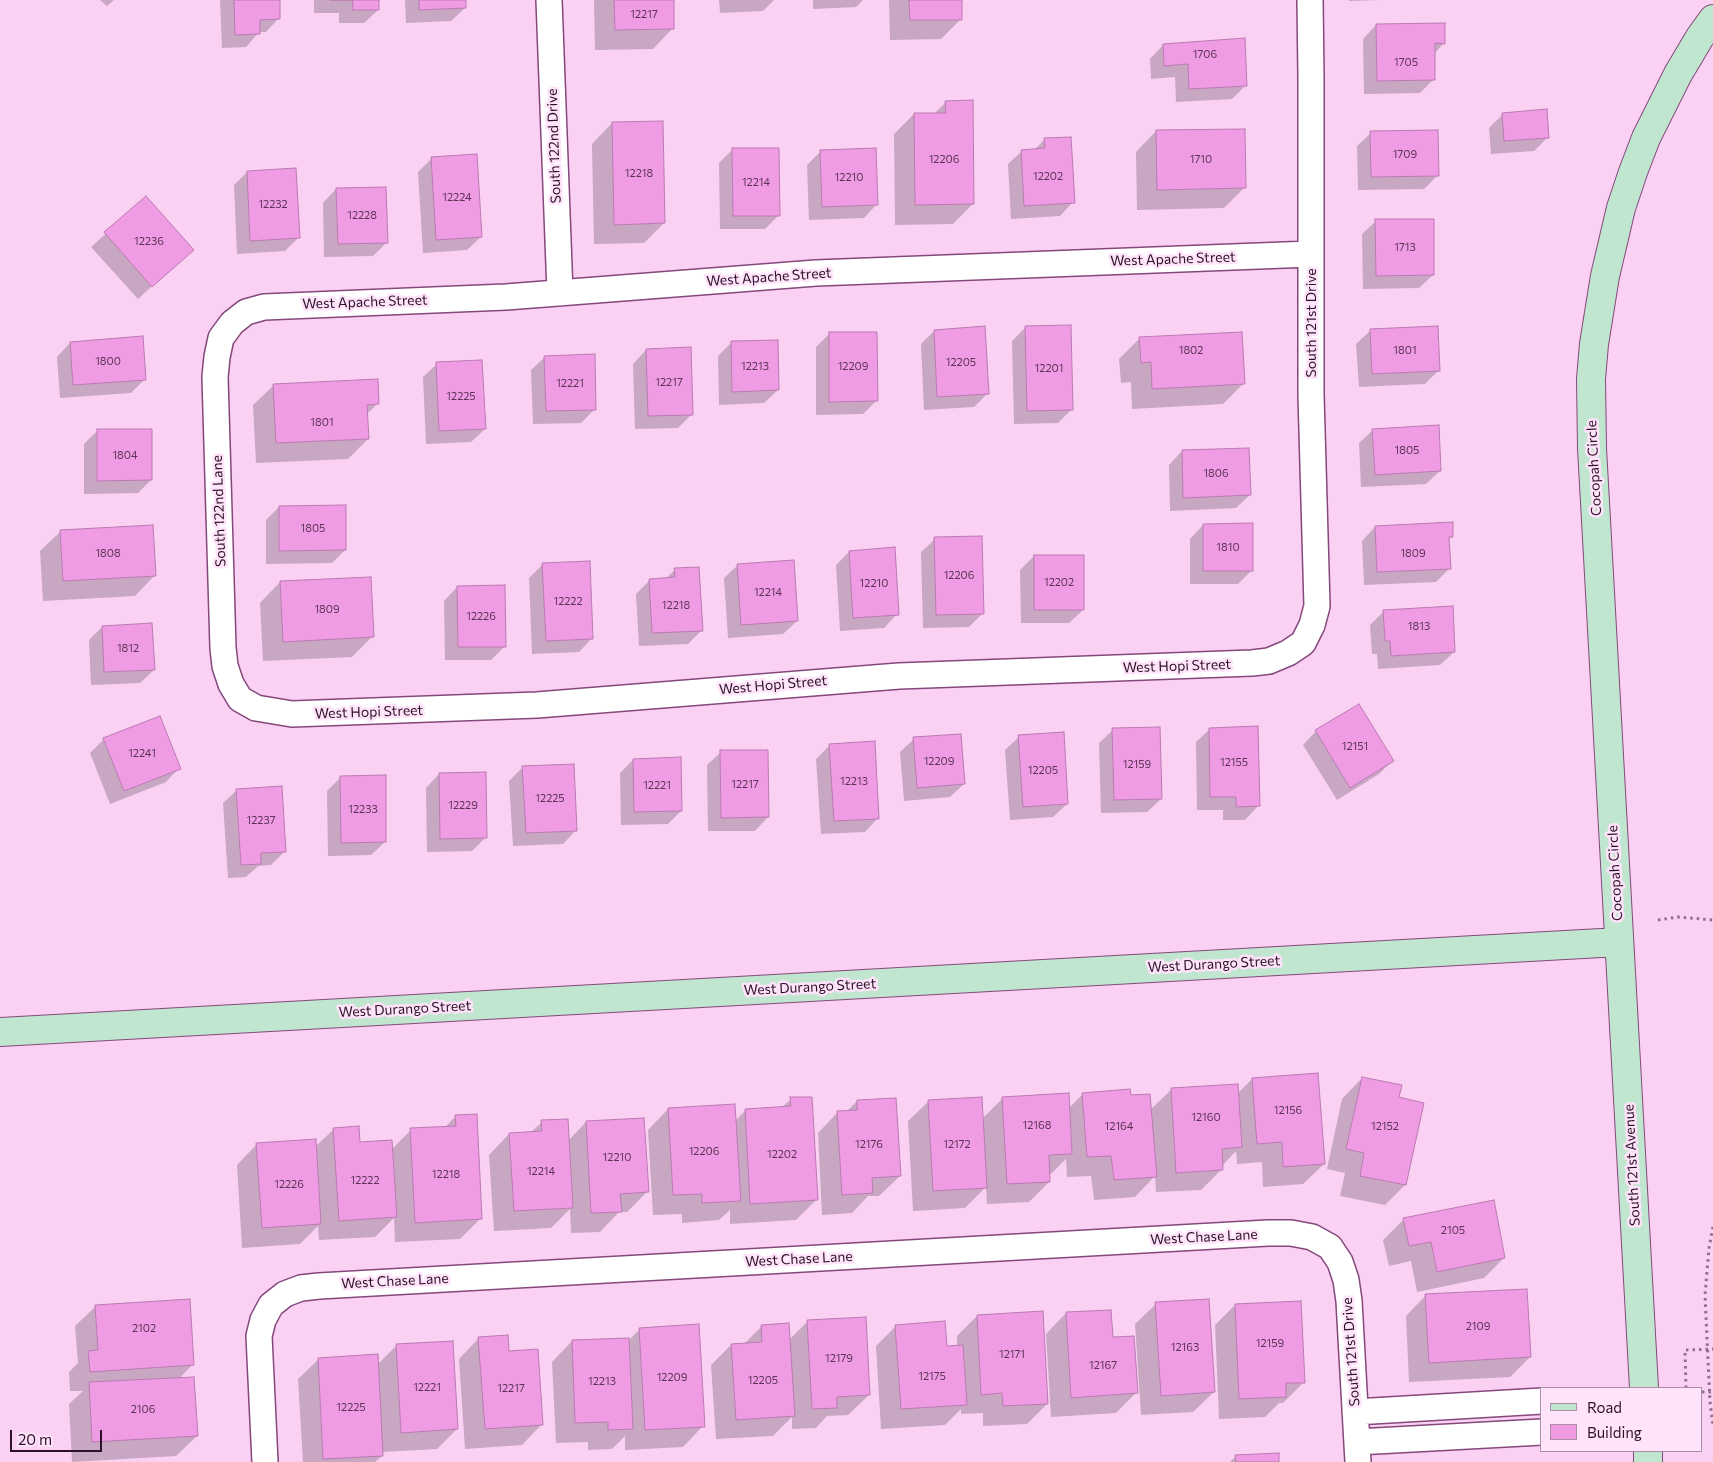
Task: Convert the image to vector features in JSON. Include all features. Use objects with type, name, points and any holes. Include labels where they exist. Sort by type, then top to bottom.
[{"type":"street","name":"South 122nd Drive","points":[[549,0],[560,293]]},
{"type":"street","name":"South 121st Drive","points":[[1304,643],[1312,625],[1317,606],[1318,586],[1311,395],[1310,0]]},
{"type":"street","name":"Cocopah Circle","points":[[1619,942],[1592,439],[1594,344],[1606,268],[1622,208],[1646,138],[1674,81],[1713,19]]},
{"type":"street","name":"West Apache Street","points":[[232,323],[246,312],[264,307],[506,297],[825,272],[1311,254]]},
{"type":"street","name":"South 122nd Lane","points":[[232,323],[221,338],[215,377],[223,648],[230,684],[240,699]]},
{"type":"street","name":"West Hopi Street","points":[[240,699],[256,708],[276,713],[292,714],[500,707],[899,676],[1252,663],[1270,661],[1288,654],[1304,643]]},
{"type":"street","name":"West Durango Street","points":[[0,1032],[1619,942]]},
{"type":"street","name":"South 121st Avenue","points":[[1619,942],[1644,1387]]},
{"type":"street","name":"West Chase Lane","points":[[265,1462],[259,1336],[271,1305],[285,1294],[301,1288],[1258,1234],[1291,1233],[1312,1237],[1330,1247]]},
{"type":"street","name":"South 121st Drive","points":[[1330,1247],[1340,1262],[1346,1280],[1349,1301],[1358,1452]]},
{"type":"street","points":[[1355,1412],[1540,1401]]},
{"type":"street","points":[[1358,1452],[1540,1432]]},
{"type":"path","points":[[1658,920],[1678,917],[1713,920]]},
{"type":"path","points":[[1713,1228],[1709,1248],[1705,1295],[1713,1425]]},
{"type":"path","points":[[1686,1387],[1685,1350],[1713,1349]]},
{"type":"building","points":[[234,0],[280,0],[280,19],[260,20],[260,34],[235,35]]},
{"type":"building","points":[[353,0],[379,0],[379,10],[352,10]]},
{"type":"building","points":[[419,0],[466,0],[466,8],[419,10]]},
{"type":"building","points":[[614,0],[674,0],[674,29],[615,30]]},
{"type":"building","points":[[909,0],[962,0],[962,20],[910,20]]},
{"type":"building","points":[[1445,23],[1445,44],[1435,43],[1435,80],[1377,81],[1376,24]]},
{"type":"building","points":[[1245,38],[1247,86],[1189,89],[1188,64],[1164,66],[1163,44]]},
{"type":"building","points":[[973,100],[974,204],[915,205],[914,113],[946,113],[945,101]]},
{"type":"building","points":[[1547,109],[1549,138],[1504,141],[1502,113]]},
{"type":"building","points":[[663,121],[665,223],[614,225],[612,122]]},
{"type":"building","points":[[1245,129],[1246,188],[1157,190],[1156,130]]},
{"type":"building","points":[[1438,130],[1439,176],[1371,177],[1370,131]]},
{"type":"building","points":[[1071,137],[1075,203],[1024,206],[1021,150],[1045,148],[1044,138]]},
{"type":"building","points":[[732,148],[779,148],[780,216],[733,216]]},
{"type":"building","points":[[876,148],[878,205],[822,207],[820,150]]},
{"type":"building","points":[[477,154],[482,237],[436,240],[431,157]]},
{"type":"building","points":[[296,168],[300,238],[250,241],[247,171]]},
{"type":"building","points":[[386,187],[388,243],[338,244],[336,188]]},
{"type":"building","points":[[146,196],[194,250],[152,287],[104,232]]},
{"type":"building","points":[[1375,219],[1434,219],[1434,275],[1376,276]]},
{"type":"building","points":[[1071,325],[1073,410],[1027,411],[1025,326]]},
{"type":"building","points":[[985,326],[989,394],[937,397],[934,330]]},
{"type":"building","points":[[1438,326],[1440,371],[1372,374],[1370,329]]},
{"type":"building","points":[[829,332],[877,332],[878,401],[829,402]]},
{"type":"building","points":[[1242,332],[1245,384],[1152,389],[1151,362],[1141,363],[1139,337]]},
{"type":"building","points":[[143,336],[146,380],[73,385],[70,342]]},
{"type":"building","points":[[778,340],[779,390],[732,392],[731,341]]},
{"type":"building","points":[[691,347],[693,415],[648,416],[646,349]]},
{"type":"building","points":[[595,354],[596,410],[546,411],[544,356]]},
{"type":"building","points":[[482,360],[486,429],[439,431],[436,362]]},
{"type":"building","points":[[378,379],[379,404],[367,405],[369,439],[276,443],[273,384]]},
{"type":"building","points":[[1439,425],[1441,471],[1375,475],[1372,429]]},
{"type":"building","points":[[97,429],[152,429],[152,480],[97,481]]},
{"type":"building","points":[[1249,448],[1251,495],[1183,498],[1182,450]]},
{"type":"building","points":[[346,505],[346,550],[279,551],[279,506]]},
{"type":"building","points":[[1453,522],[1453,537],[1449,537],[1451,569],[1377,572],[1375,526]]},
{"type":"building","points":[[1253,523],[1253,571],[1203,571],[1203,524]]},
{"type":"building","points":[[153,525],[156,576],[63,581],[60,530]]},
{"type":"building","points":[[982,536],[984,614],[936,615],[934,537]]},
{"type":"building","points":[[895,547],[899,615],[853,618],[849,551]]},
{"type":"building","points":[[1034,555],[1084,555],[1084,610],[1034,610]]},
{"type":"building","points":[[794,560],[798,621],[741,625],[737,564]]},
{"type":"building","points":[[590,561],[593,639],[546,641],[542,563]]},
{"type":"building","points":[[699,567],[703,631],[652,633],[649,579],[675,577],[674,568]]},
{"type":"building","points":[[371,577],[374,637],[283,642],[280,581]]},
{"type":"building","points":[[505,585],[506,647],[458,647],[457,586]]},
{"type":"building","points":[[1453,606],[1455,652],[1391,656],[1390,641],[1385,641],[1383,610]]},
{"type":"building","points":[[152,623],[155,670],[104,672],[102,626]]},
{"type":"building","points":[[1359,704],[1394,761],[1350,788],[1315,730]]},
{"type":"building","points":[[160,716],[181,769],[124,791],[103,738]]},
{"type":"building","points":[[1258,726],[1260,806],[1236,807],[1236,797],[1210,797],[1209,728]]},
{"type":"building","points":[[1160,727],[1162,799],[1114,800],[1112,728]]},
{"type":"building","points":[[1064,732],[1068,804],[1023,807],[1018,735]]},
{"type":"building","points":[[961,734],[965,784],[917,788],[913,737]]},
{"type":"building","points":[[875,741],[879,819],[834,821],[829,744]]},
{"type":"building","points":[[720,750],[768,750],[769,817],[721,818]]},
{"type":"building","points":[[681,757],[682,811],[634,812],[633,759]]},
{"type":"building","points":[[574,764],[577,831],[526,833],[522,766]]},
{"type":"building","points":[[486,772],[487,838],[440,839],[439,773]]},
{"type":"building","points":[[386,775],[386,842],[341,843],[340,776]]},
{"type":"building","points":[[282,786],[286,852],[261,853],[261,864],[241,865],[236,789]]},
{"type":"building","points":[[1318,1073],[1325,1164],[1283,1167],[1282,1142],[1257,1144],[1252,1078]]},
{"type":"building","points":[[1362,1077],[1402,1085],[1399,1097],[1424,1103],[1406,1185],[1360,1176],[1364,1153],[1346,1149]]},
{"type":"building","points":[[1238,1084],[1242,1147],[1222,1149],[1223,1170],[1176,1173],[1171,1088]]},
{"type":"building","points":[[1130,1089],[1131,1095],[1150,1094],[1157,1177],[1114,1180],[1111,1156],[1087,1157],[1082,1093]]},
{"type":"building","points":[[1069,1093],[1072,1154],[1049,1155],[1050,1182],[1007,1184],[1002,1097]]},
{"type":"building","points":[[790,1097],[812,1097],[818,1200],[750,1204],[745,1109],[791,1106]]},
{"type":"building","points":[[982,1097],[987,1188],[933,1191],[928,1100]]},
{"type":"building","points":[[896,1098],[901,1176],[872,1178],[873,1193],[842,1195],[837,1111],[857,1110],[857,1100]]},
{"type":"building","points":[[735,1104],[741,1201],[702,1203],[702,1194],[673,1195],[668,1108]]},
{"type":"building","points":[[477,1114],[482,1219],[415,1223],[410,1128],[456,1126],[455,1115]]},
{"type":"building","points":[[644,1118],[649,1192],[620,1194],[622,1212],[591,1213],[586,1121]]},
{"type":"building","points":[[568,1119],[573,1208],[514,1211],[509,1133],[542,1131],[541,1120]]},
{"type":"building","points":[[359,1126],[360,1142],[392,1140],[397,1217],[339,1221],[333,1128]]},
{"type":"building","points":[[316,1139],[321,1224],[262,1228],[256,1143]]},
{"type":"building","points":[[1494,1200],[1505,1258],[1437,1272],[1431,1242],[1409,1246],[1403,1218]]},
{"type":"building","points":[[1527,1289],[1531,1357],[1429,1363],[1425,1294]]},
{"type":"building","points":[[190,1299],[194,1365],[90,1372],[88,1351],[98,1350],[95,1305]]},
{"type":"building","points":[[1209,1299],[1215,1392],[1161,1396],[1155,1302]]},
{"type":"building","points":[[1301,1301],[1305,1383],[1286,1383],[1286,1397],[1239,1399],[1235,1304]]},
{"type":"building","points":[[1111,1310],[1113,1337],[1134,1336],[1138,1393],[1071,1398],[1066,1312]]},
{"type":"building","points":[[1043,1311],[1048,1404],[1003,1406],[1002,1393],[981,1395],[977,1315]]},
{"type":"building","points":[[866,1317],[870,1395],[837,1397],[837,1408],[812,1409],[807,1320]]},
{"type":"building","points":[[945,1321],[947,1346],[963,1345],[967,1405],[901,1409],[895,1325]]},
{"type":"building","points":[[789,1323],[795,1416],[736,1420],[731,1344],[762,1342],[761,1325]]},
{"type":"building","points":[[699,1324],[705,1427],[645,1430],[639,1328]]},
{"type":"building","points":[[508,1335],[509,1351],[538,1349],[543,1425],[485,1429],[478,1337]]},
{"type":"building","points":[[629,1338],[633,1429],[608,1430],[608,1422],[575,1423],[572,1340]]},
{"type":"building","points":[[453,1341],[458,1429],[401,1433],[396,1344]]},
{"type":"building","points":[[378,1354],[383,1456],[323,1459],[318,1358]]},
{"type":"building","points":[[194,1377],[198,1436],[92,1442],[89,1382]]},
{"type":"building","points":[[1279,1453],[1279,1462],[1236,1462],[1235,1455]]}]
